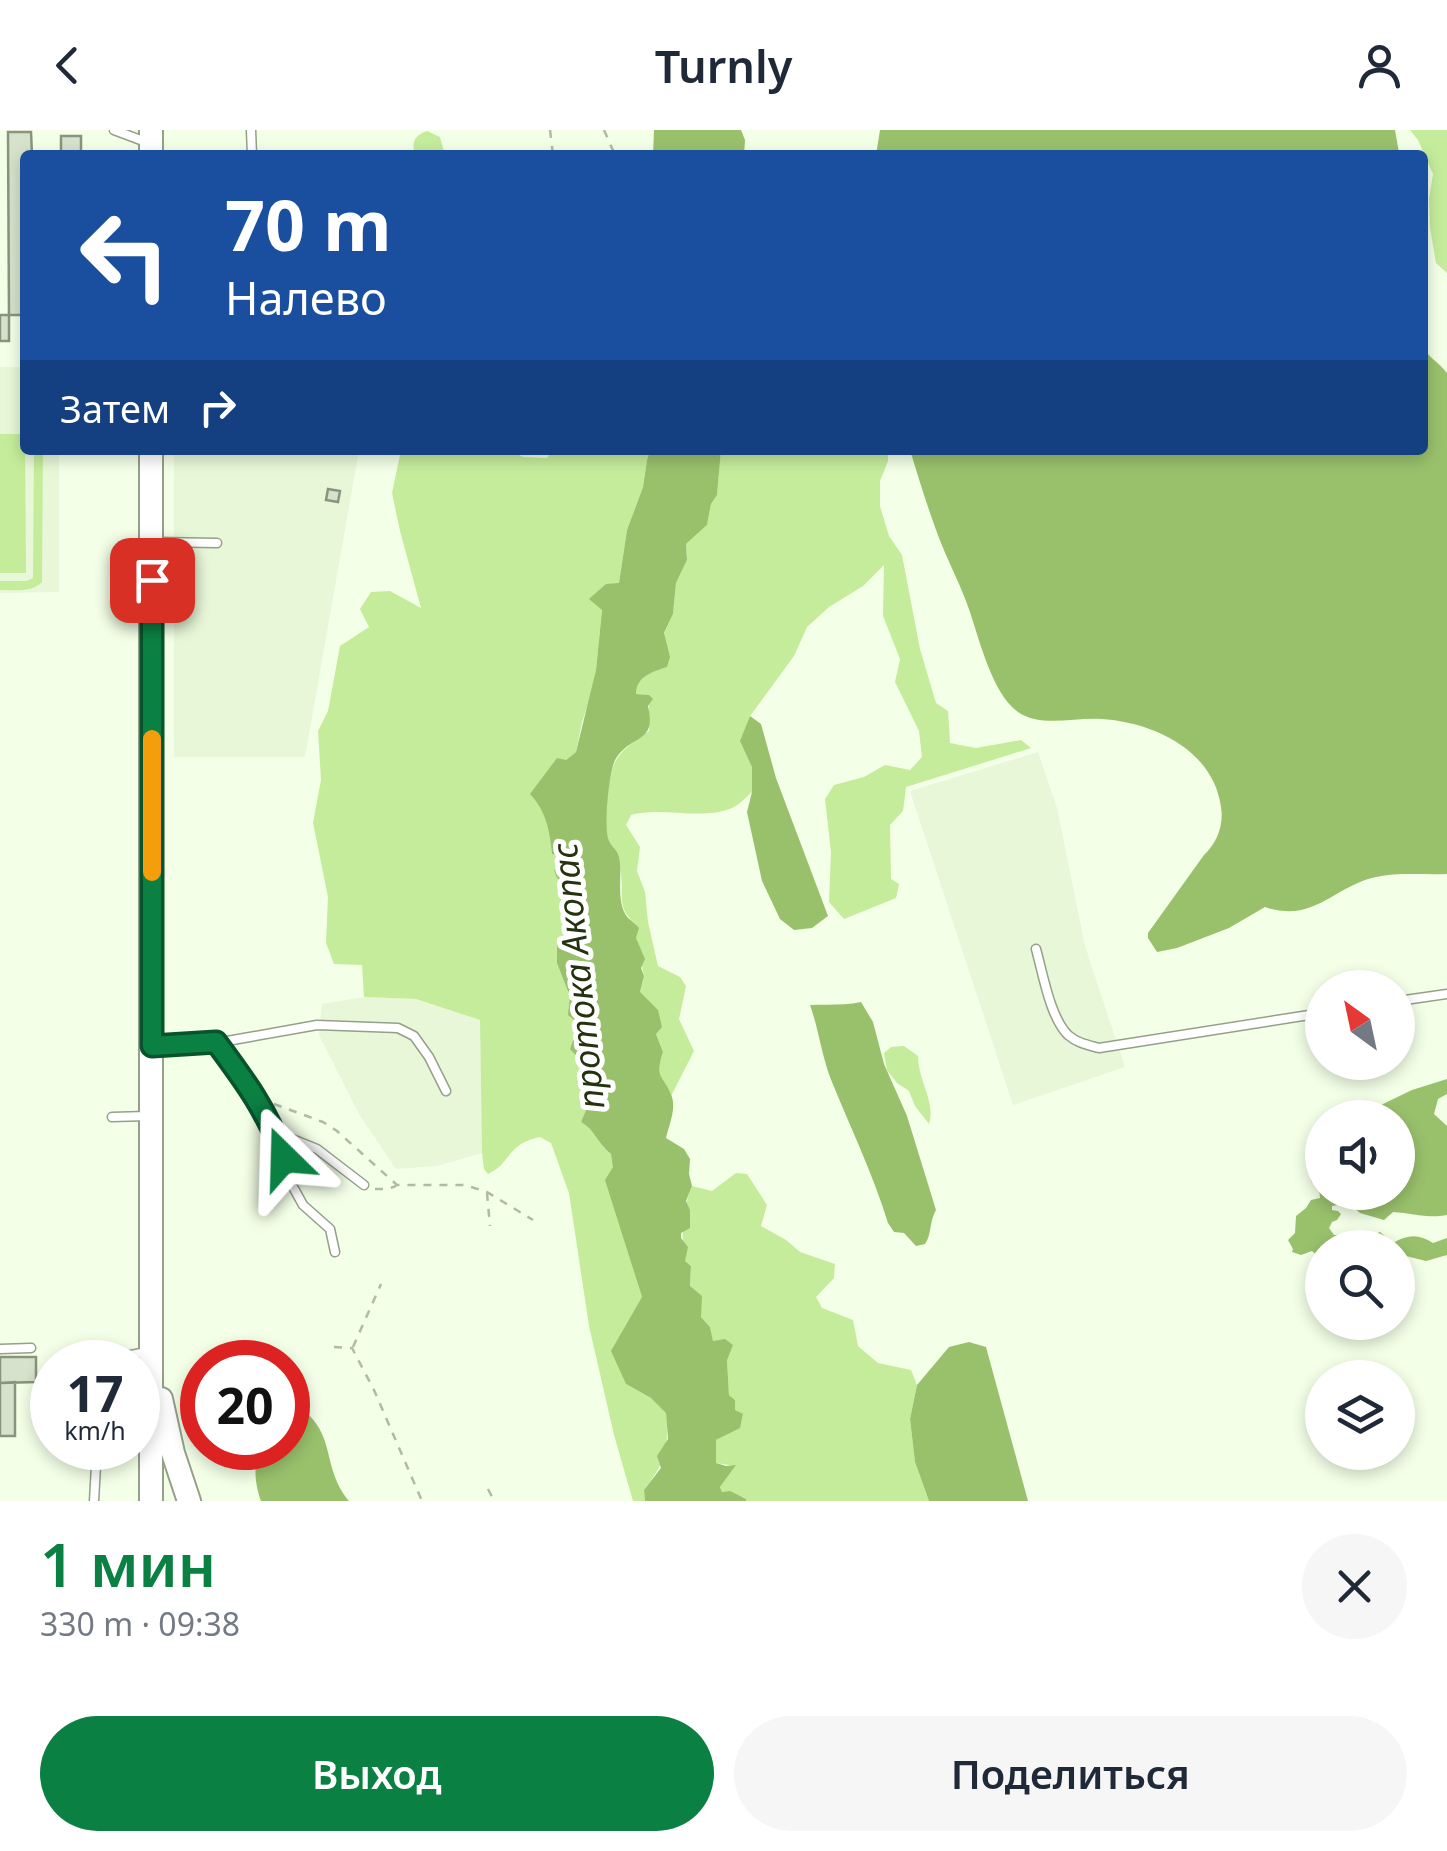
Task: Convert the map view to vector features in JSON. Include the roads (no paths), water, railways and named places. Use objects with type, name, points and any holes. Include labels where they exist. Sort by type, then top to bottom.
[{"type":"main road","points":[[150,455],[152,1340]]},
{"type":"main road","points":[[160,1388],[189,1501]]},
{"type":"main road","points":[[151,1470],[151,1501]]},
{"type":"lane","points":[[114,130],[151,143]]},
{"type":"lane","points":[[152,542],[217,543]]},
{"type":"lane","points":[[1036,949],[1056,1017],[1067,1034],[1080,1043],[1099,1048],[1305,1016]]},
{"type":"lane","points":[[1415,999],[1447,994]]},
{"type":"lane","points":[[152,1046],[216,1042],[317,1025],[398,1028],[414,1036],[446,1091]]},
{"type":"lane","points":[[216,1042],[258,1100],[275,1132],[292,1185],[303,1205],[330,1229],[335,1252]]},
{"type":"lane","points":[[112,1117],[152,1116]]},
{"type":"lane","points":[[275,1132],[317,1149],[364,1185]]},
{"type":"lane","points":[[0,1348],[30,1348]]},
{"type":"lane","points":[[94,1501],[96,1470]]},
{"type":"water","points":[[654,130],[741,130],[745,140],[744,150],[653,150]]},
{"type":"water","points":[[880,130],[1395,130],[1398,150],[877,150]]},
{"type":"water","points":[[1428,354],[1447,373],[1447,874],[1376,877],[1297,911],[1265,907],[1229,928],[1157,952],[1148,933],[1218,833],[1222,814],[1216,787],[1193,754],[1159,733],[1120,721],[1037,720],[1008,703],[986,661],[912,455],[1428,455]]},
{"type":"water","name":"протока Акопас","points":[[648,455],[721,455],[717,495],[707,525],[686,544],[687,560],[676,583],[673,614],[664,633],[670,657],[667,667],[646,676],[637,688],[636,694],[653,699],[648,706],[649,727],[621,752],[613,766],[607,831],[619,857],[624,912],[639,928],[636,938],[645,959],[640,992],[658,1010],[662,1027],[656,1034],[663,1052],[660,1073],[673,1102],[666,1138],[684,1149],[690,1159],[692,1186],[686,1201],[690,1228],[681,1233],[681,1238],[688,1247],[685,1261],[691,1266],[690,1286],[702,1296],[701,1317],[710,1327],[713,1341],[725,1339],[733,1345],[727,1360],[729,1395],[735,1400],[735,1410],[743,1414],[740,1428],[716,1440],[716,1463],[736,1465],[720,1487],[722,1492],[730,1491],[746,1501],[645,1501],[644,1490],[661,1468],[657,1456],[668,1439],[666,1413],[651,1398],[626,1384],[611,1351],[642,1297],[605,1180],[613,1167],[611,1154],[581,1122],[589,1103],[583,1063],[570,1049],[579,1024],[568,1015],[570,997],[557,963],[557,941],[573,930],[568,913],[576,903],[574,891],[557,878],[554,870],[562,866],[562,856],[552,854],[546,822],[530,794],[557,758],[566,760],[576,752],[596,670],[602,610],[589,599],[606,584],[619,583],[627,530],[643,487]]},
{"type":"water","points":[[750,716],[761,724],[776,778],[828,916],[812,928],[794,930],[780,919],[762,881],[747,812],[752,767],[740,741]]},
{"type":"water","points":[[861,1002],[873,1022],[884,1064],[907,1116],[936,1210],[925,1244],[916,1246],[904,1233],[894,1232],[888,1223],[829,1073],[810,1005]]},
{"type":"water","points":[[1447,1079],[1447,1094],[1438,1099],[1434,1114],[1447,1126],[1447,1215],[1393,1212],[1384,1220],[1360,1213],[1357,1210],[1415,1210],[1415,1100],[1391,1100]]},
{"type":"water","points":[[1305,1209],[1341,1214],[1332,1222],[1330,1230],[1305,1230],[1305,1254],[1301,1255],[1292,1252],[1288,1240],[1295,1233],[1296,1216]]},
{"type":"water","points":[[1415,1237],[1433,1243],[1447,1238],[1447,1255],[1426,1261],[1415,1258]]},
{"type":"water","points":[[969,1342],[986,1347],[1028,1501],[929,1501],[915,1462],[910,1419],[917,1385],[949,1347]]},
{"type":"water","points":[[310,1416],[322,1435],[334,1473],[349,1501],[261,1501],[256,1470],[310,1470]]}]
